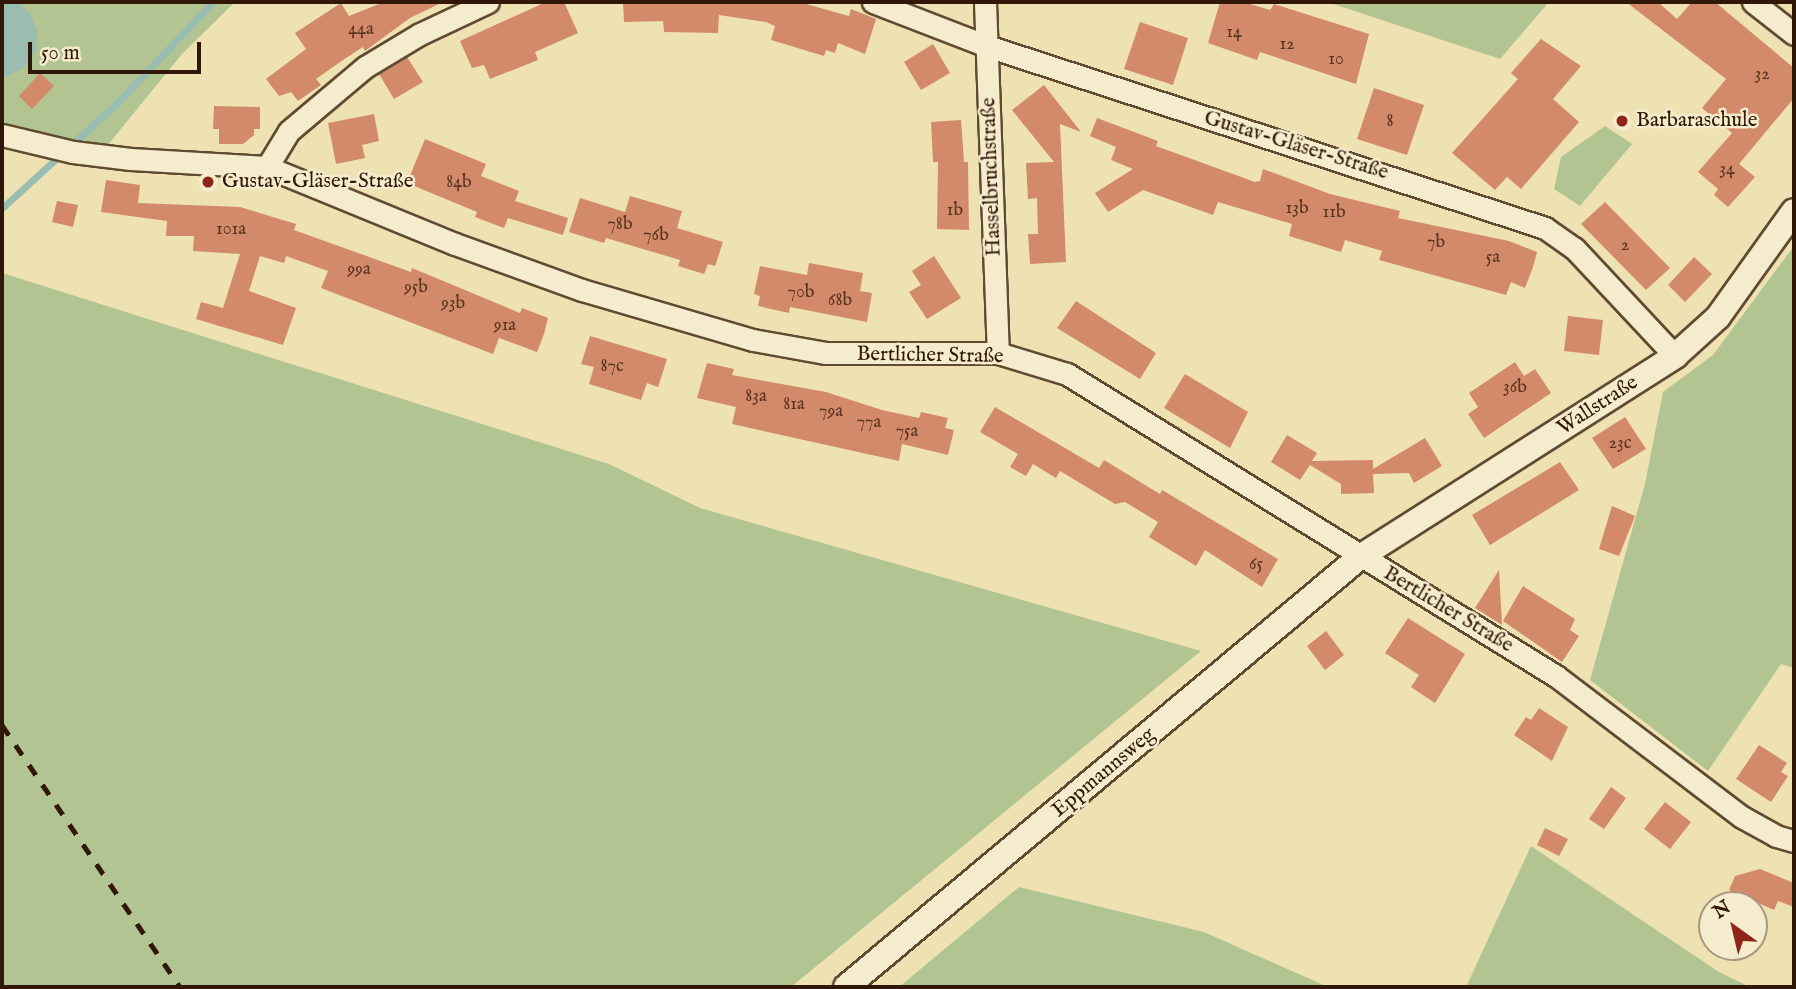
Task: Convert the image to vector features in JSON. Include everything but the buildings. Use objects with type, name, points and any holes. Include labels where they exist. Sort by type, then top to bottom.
[{"type":"street","points":[[267,167],[289,131],[365,67],[420,34],[488,2]]},
{"type":"street","name":"Gustav-Gläser-Straße","points":[[873,2],[987,46],[1545,228],[1574,248],[1675,356]]},
{"type":"street","name":"Hasselbruchstraße","points":[[985,2],[998,353]]},
{"type":"street","points":[[1753,2],[1794,34]]},
{"type":"street","name":"Bertlicher Straße","points":[[2,135],[73,152],[267,167],[582,290],[753,340],[825,353],[998,353],[1067,373],[1556,676],[1742,817],[1776,836],[1794,841]]},
{"type":"street","name":"Wallstraße","points":[[1360,557],[1675,356],[1718,317],[1794,211]]},
{"type":"street","name":"Eppmannsweg","points":[[845,987],[1360,557]]},
{"type":"green space","points":[[2,2],[235,2],[182,54],[102,152],[2,130]]},
{"type":"green space","points":[[1327,2],[1549,2],[1500,59]]},
{"type":"green space","points":[[1605,126],[1632,144],[1580,206],[1554,189],[1561,157]]},
{"type":"green space","points":[[1794,246],[1794,668],[1781,664],[1708,771],[1590,680],[1645,484],[1663,392],[1713,355]]},
{"type":"green space","points":[[2,273],[609,464],[700,508],[1201,651],[791,987],[2,987]]},
{"type":"green space","points":[[1531,846],[1698,958],[1698,961],[1750,987],[1466,987]]},
{"type":"green space","points":[[1019,887],[1204,932],[1328,987],[899,987]]},
{"type":"water","points":[[2,2],[17,2],[30,13],[37,32],[35,52],[23,68],[6,77],[2,77]]},
{"type":"waterway","points":[[2,208],[118,102],[213,2]]},
{"type":"railway","points":[[2,725],[180,987]]},
{"type":"place","name":"Barbaraschule","points":[[1622,121]]},
{"type":"place","name":"Gustav-Gläser-Straße","points":[[208,182]]}]
